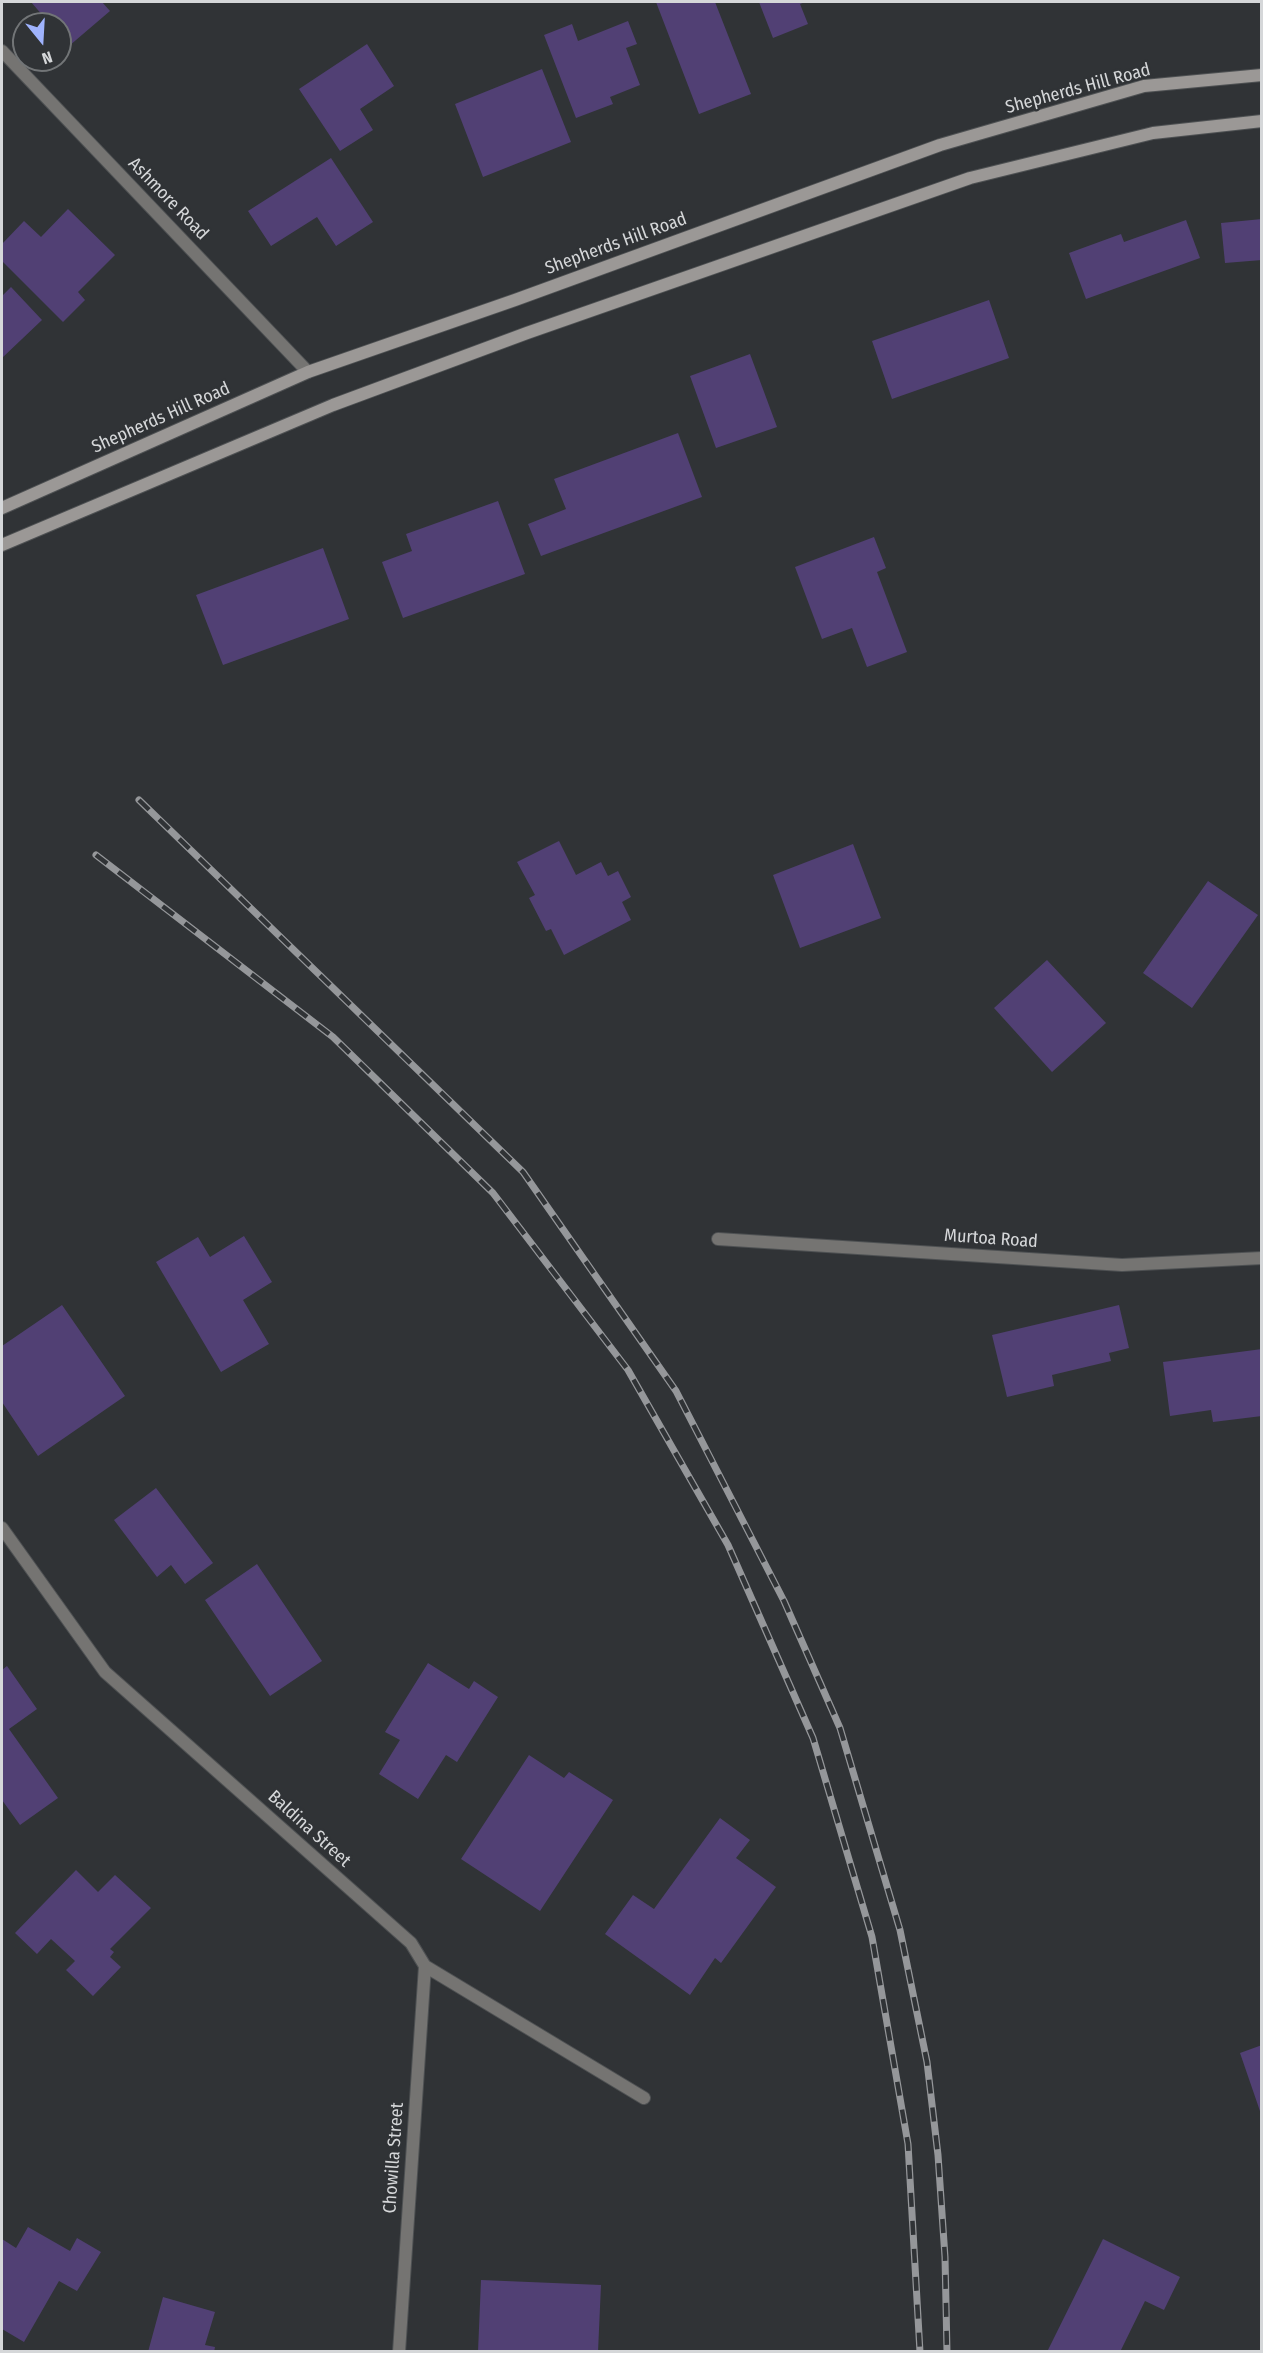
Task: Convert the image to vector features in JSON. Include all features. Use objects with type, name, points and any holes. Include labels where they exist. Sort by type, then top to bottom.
[{"type":"main road","name":"Shepherds Hill Road","points":[[2,508],[308,372],[526,296],[940,145],[1144,86],[1262,75]]},
{"type":"main road","points":[[2,544],[333,405],[527,333],[970,178],[1153,134],[1262,121]]},
{"type":"street","name":"Ashmore Road","points":[[2,51],[308,372]]},
{"type":"street","name":"Murtoa Road","points":[[718,1239],[1122,1265],[1262,1258]]},
{"type":"street","name":"Baldina Street","points":[[2,1528],[105,1672],[411,1943],[425,1966],[644,2098]]},
{"type":"street","name":"Chowilla Street","points":[[399,2352],[425,1966]]},
{"type":"building","points":[[31,2],[102,2],[110,11],[72,43],[72,12],[40,12]]},
{"type":"building","points":[[656,2],[715,2],[751,94],[699,114]]},
{"type":"building","points":[[759,2],[805,2],[800,4],[808,24],[773,38]]},
{"type":"building","points":[[628,21],[637,44],[626,48],[640,85],[610,97],[613,104],[576,118],[544,35],[572,24],[578,41]]},
{"type":"building","points":[[367,44],[394,86],[360,109],[373,130],[340,151],[299,89]]},
{"type":"building","points":[[542,69],[571,142],[483,177],[455,104]]},
{"type":"building","points":[[331,158],[373,222],[336,246],[317,217],[271,246],[248,211]]},
{"type":"building","points":[[68,209],[115,255],[78,292],[85,300],[63,322],[2,261],[2,244],[24,221],[41,237]]},
{"type":"building","points":[[1262,219],[1262,260],[1225,263],[1221,223]]},
{"type":"building","points":[[1186,220],[1200,258],[1086,299],[1069,253],[1121,234],[1124,242]]},
{"type":"building","points":[[11,287],[42,320],[2,358],[2,296]]},
{"type":"building","points":[[989,300],[1009,358],[892,399],[872,341]]},
{"type":"building","points":[[750,354],[777,427],[716,448],[690,376]]},
{"type":"building","points":[[678,433],[702,497],[541,556],[528,524],[566,509],[554,479]]},
{"type":"building","points":[[498,501],[525,574],[403,618],[382,562],[412,551],[406,534]]},
{"type":"building","points":[[874,537],[886,568],[877,572],[907,652],[867,667],[852,628],[822,639],[795,567]]},
{"type":"building","points":[[323,548],[349,619],[223,665],[196,595]]},
{"type":"building","points":[[559,841],[576,875],[601,862],[608,876],[618,871],[631,897],[622,902],[631,920],[564,955],[551,929],[546,931],[529,898],[535,895],[517,862]]},
{"type":"building","points":[[853,844],[881,918],[800,948],[773,875]]},
{"type":"building","points":[[1208,881],[1258,915],[1192,1008],[1143,973]]},
{"type":"building","points":[[1047,960],[1106,1023],[1052,1072],[994,1008]]},
{"type":"building","points":[[244,1236],[272,1282],[243,1300],[269,1344],[221,1372],[156,1262],[198,1237],[210,1257]]},
{"type":"building","points":[[62,1305],[125,1396],[38,1456],[2,1402],[2,1346]]},
{"type":"building","points":[[1119,1305],[1129,1348],[1109,1353],[1111,1361],[1052,1375],[1054,1386],[1007,1397],[992,1335]]},
{"type":"building","points":[[1262,1349],[1262,1416],[1213,1422],[1211,1410],[1170,1416],[1163,1362]]},
{"type":"building","points":[[156,1488],[213,1563],[185,1584],[171,1565],[157,1577],[114,1520]]},
{"type":"building","points":[[257,1564],[322,1661],[270,1696],[205,1600]]},
{"type":"building","points":[[428,1663],[469,1689],[474,1681],[498,1697],[457,1762],[446,1755],[418,1799],[379,1774],[400,1740],[385,1732]]},
{"type":"building","points":[[7,1666],[37,1709],[9,1729],[58,1798],[20,1825],[2,1800],[2,1670]]},
{"type":"building","points":[[529,1755],[564,1778],[569,1772],[613,1800],[540,1911],[461,1859]]},
{"type":"building","points":[[720,1818],[750,1840],[736,1858],[776,1887],[721,1963],[715,1958],[690,1995],[605,1934],[633,1895],[654,1909]]},
{"type":"building","points":[[76,1870],[98,1892],[115,1875],[151,1908],[110,1949],[114,1952],[110,1957],[121,1967],[93,1996],[66,1970],[75,1961],[51,1939],[37,1954],[15,1933]]},
{"type":"building","points":[[1262,2045],[1262,2114],[1261,2114],[1240,2053]]},
{"type":"building","points":[[28,2227],[70,2251],[77,2238],[101,2252],[77,2291],[59,2281],[24,2342],[2,2329],[2,2239],[16,2248]]},
{"type":"building","points":[[1103,2239],[1180,2277],[1164,2310],[1145,2301],[1120,2352],[1047,2352]]},
{"type":"building","points":[[481,2280],[601,2285],[598,2352],[478,2352]]},
{"type":"building","points":[[163,2297],[215,2312],[205,2345],[215,2347],[214,2352],[148,2352]]},
{"type":"railway","points":[[139,800],[523,1172],[676,1391],[784,1601],[840,1728],[900,1930],[927,2062],[938,2155],[945,2257],[947,2352]]},
{"type":"railway","points":[[96,855],[333,1037],[493,1193],[628,1370],[728,1545],[813,1738],[872,1937],[908,2144],[920,2352]]}]
